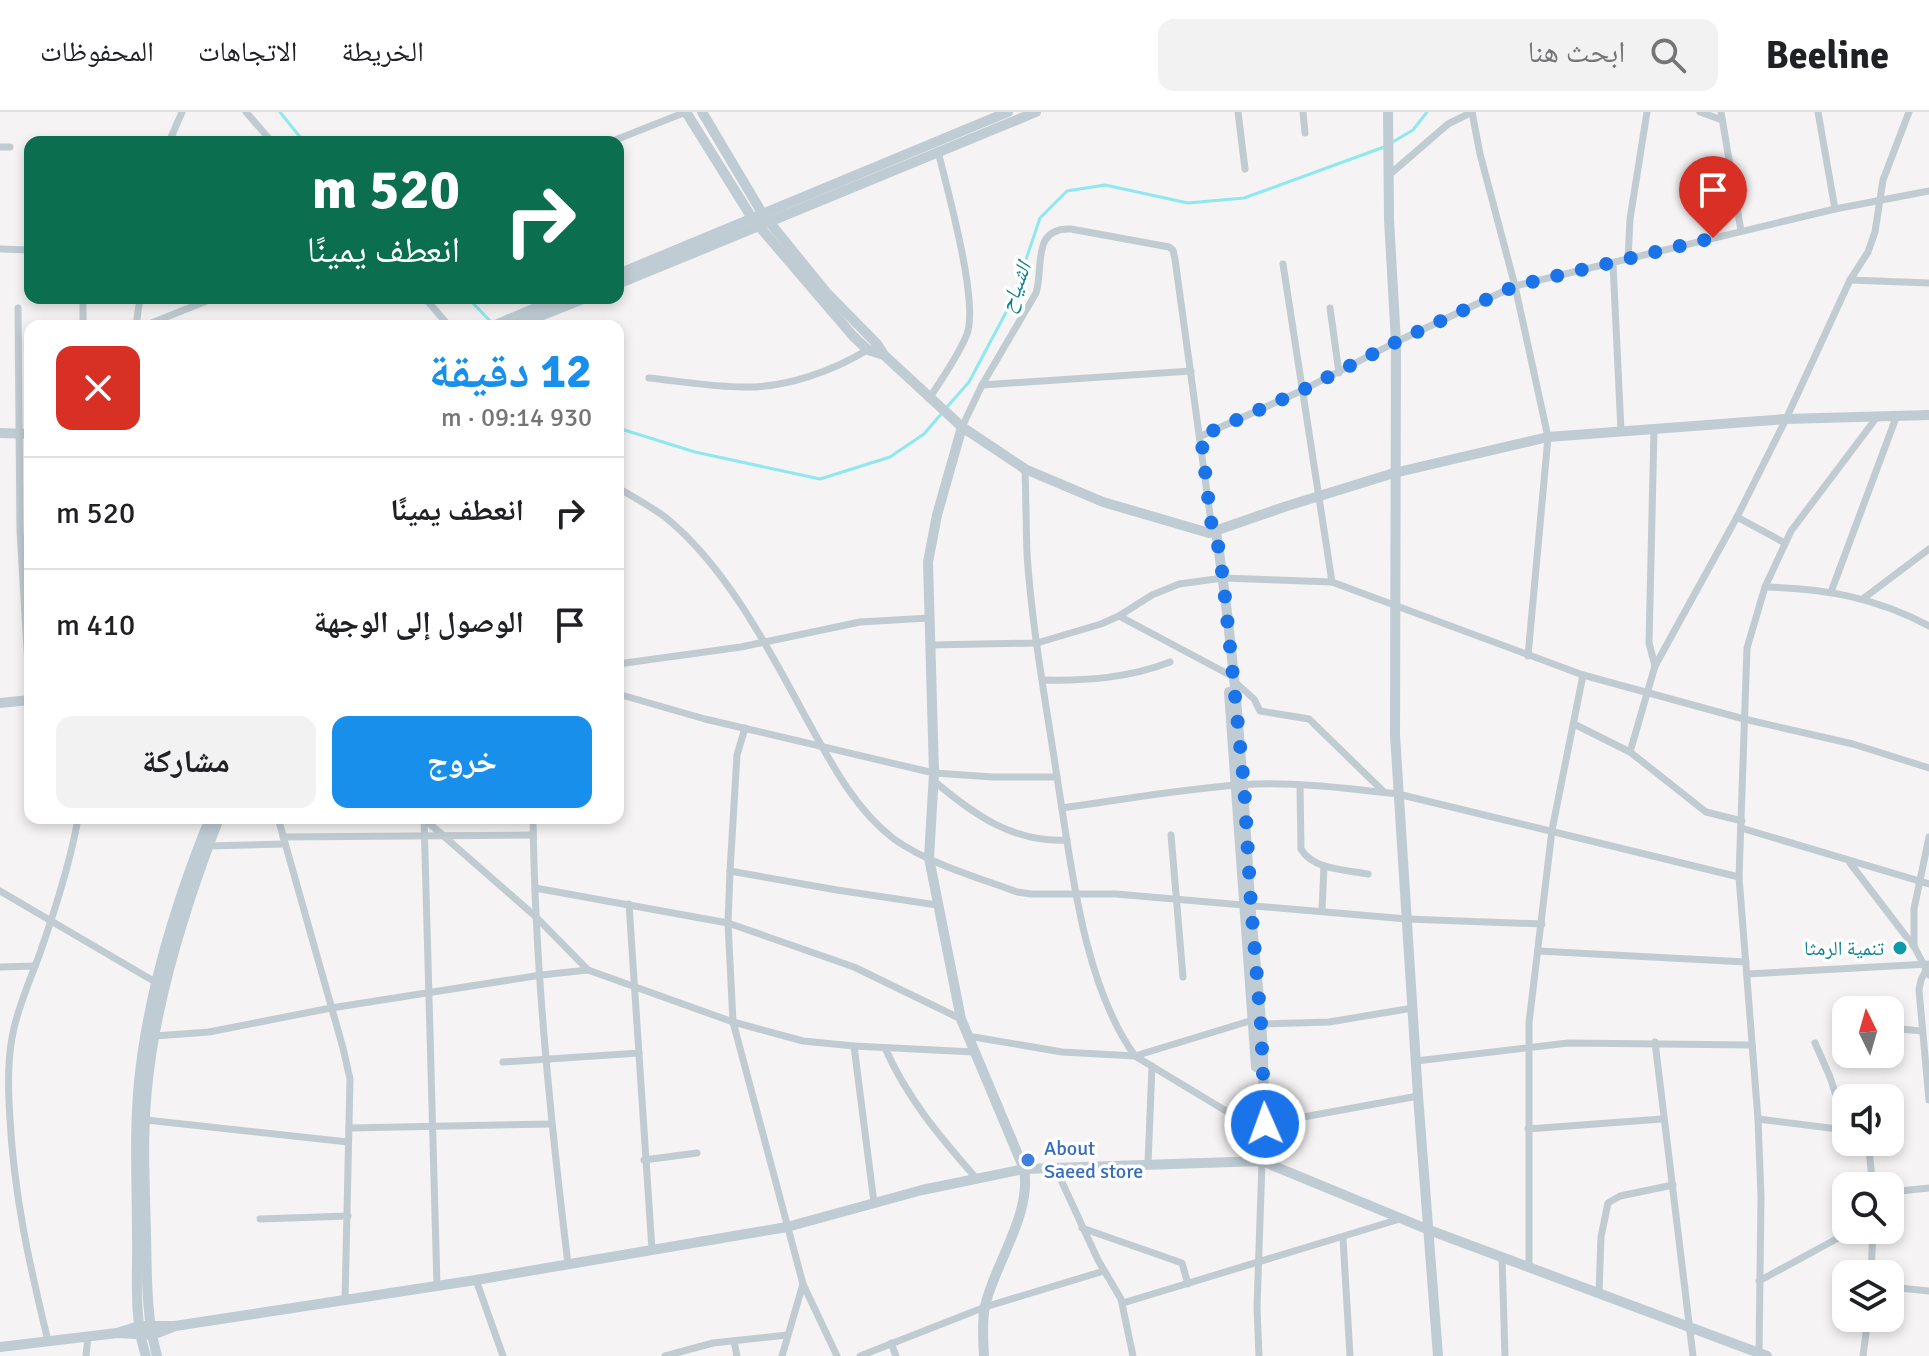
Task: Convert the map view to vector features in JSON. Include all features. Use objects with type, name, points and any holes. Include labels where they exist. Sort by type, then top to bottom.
[{"type":"street","points":[[172,136],[182,112]]},
{"type":"street","points":[[246,112],[267,136]]},
{"type":"street","points":[[624,136],[686,112],[760,220],[823,304],[884,355],[958,424],[1025,469],[1103,502],[1212,529],[1394,473],[1548,437],[1786,419],[1929,415]]},
{"type":"street","points":[[702,112],[760,220]]},
{"type":"street","points":[[624,281],[1008,112]]},
{"type":"street","points":[[624,272],[1036,112]]},
{"type":"street","points":[[1238,112],[1245,169]]},
{"type":"street","points":[[1303,112],[1305,133]]},
{"type":"street","points":[[1388,112],[1391,277],[1396,342],[1395,735],[1438,1356]]},
{"type":"street","points":[[1389,175],[1448,124],[1472,112],[1548,437],[1528,656]]},
{"type":"street","points":[[1628,259],[1630,219],[1647,112]]},
{"type":"street","points":[[1700,112],[1722,116],[1741,231]]},
{"type":"street","points":[[1818,112],[1835,209]]},
{"type":"street","points":[[1630,752],[1655,666],[1737,517],[1871,242],[1883,180],[1909,112]]},
{"type":"street","points":[[0,147],[10,147]]},
{"type":"street","points":[[931,400],[970,323],[961,249],[938,151]]},
{"type":"street","points":[[1201,436],[1339,373],[1396,342],[1515,286],[1835,209],[1929,191]]},
{"type":"street","points":[[984,1356],[985,1307],[1024,1196],[1024,1169],[961,1019],[929,858],[934,777],[928,562],[958,424],[1036,293],[1040,279],[1038,261],[1044,243],[1050,234],[1063,228],[1173,250],[1201,436],[1231,678],[1263,1127],[1257,1308],[1259,1356]]},
{"type":"street","points":[[0,249],[24,250]]},
{"type":"street","points":[[1283,264],[1332,582]]},
{"type":"street","points":[[1613,264],[1621,431]]},
{"type":"street","points":[[1850,280],[1929,283]]},
{"type":"street","points":[[159,320],[199,304]]},
{"type":"street","points":[[430,304],[444,320]]},
{"type":"street","points":[[507,320],[545,304]]},
{"type":"street","points":[[545,320],[574,304]]},
{"type":"street","points":[[18,308],[24,416]]},
{"type":"street","points":[[1330,308],[1339,373]]},
{"type":"street","points":[[649,378],[730,387],[770,386],[832,369],[873,347]]},
{"type":"street","points":[[982,385],[1191,371]]},
{"type":"street","points":[[1831,592],[1897,415]]},
{"type":"street","points":[[0,1347],[146,1331],[268,1310],[345,1301],[787,1227],[976,1178],[1024,1169],[1262,1161],[1429,1230],[1761,1355],[1758,1119],[1739,877],[1747,648],[1765,587],[1791,531],[1878,416]]},
{"type":"street","points":[[1654,430],[1649,643],[1655,666]]},
{"type":"street","points":[[0,433],[24,434]]},
{"type":"street","points":[[24,453],[20,530],[24,598]]},
{"type":"street","points":[[1025,469],[1027,556],[1037,643],[1076,893],[1086,939],[1104,993],[1115,1023],[1135,1056],[1236,1117],[1263,1127],[1418,1096]]},
{"type":"street","points":[[624,491],[675,527],[715,570],[765,641],[822,746],[860,804],[893,838],[929,858],[1017,892],[1177,899],[1407,919],[1542,924]]},
{"type":"street","points":[[1737,517],[1785,543]]},
{"type":"street","points":[[1864,598],[1929,549]]},
{"type":"street","points":[[930,645],[1037,643],[1119,616],[1166,587],[1220,578],[1332,582],[1583,675],[1744,719],[1853,744],[1929,768]]},
{"type":"street","points":[[1765,587],[1864,598],[1929,626]]},
{"type":"street","points":[[1119,616],[1231,678],[1254,699],[1260,711],[1309,719],[1384,792]]},
{"type":"street","points":[[624,663],[741,647],[860,622],[929,618]]},
{"type":"street","points":[[1043,680],[1087,681],[1149,671],[1170,662]]},
{"type":"street","points":[[1529,1268],[1527,1047],[1552,830],[1583,675]]},
{"type":"street","points":[[624,696],[934,777],[1057,777]]},
{"type":"street","points":[[0,703],[24,701]]},
{"type":"street","points":[[1574,724],[1630,752],[1706,812],[1849,862],[1929,884]]},
{"type":"street","points":[[745,728],[736,765],[730,871],[728,923],[733,1022],[803,1284],[837,1356]]},
{"type":"street","points":[[934,777],[970,811],[1001,828],[1040,840],[1067,840]]},
{"type":"street","points":[[1062,808],[1239,785],[1300,785],[1384,792],[1739,877]]},
{"type":"street","points":[[1300,785],[1301,849],[1306,858],[1324,866],[1368,874]]},
{"type":"street","points":[[48,1341],[19,1214],[8,1082],[14,1028],[50,919],[76,824]]},
{"type":"street","points":[[146,1356],[140,1079],[158,984],[181,896],[208,824]]},
{"type":"street","points":[[141,1133],[146,1120],[155,1036],[180,936],[217,824]]},
{"type":"street","points":[[280,824],[348,1068],[345,1301]]},
{"type":"street","points":[[424,824],[437,1286]]},
{"type":"street","points":[[430,824],[536,917],[588,970]]},
{"type":"street","points":[[533,824],[536,917],[551,1124],[568,1264]]},
{"type":"street","points":[[208,846],[441,834],[533,835]]},
{"type":"street","points":[[1171,835],[1183,977]]},
{"type":"street","points":[[1915,948],[1913,921],[1929,837]]},
{"type":"street","points":[[1849,862],[1927,968]]},
{"type":"street","points":[[1322,911],[1324,866]]},
{"type":"street","points":[[730,871],[937,905]]},
{"type":"street","points":[[535,888],[728,923],[854,967],[961,1019]]},
{"type":"street","points":[[0,891],[158,984]]},
{"type":"street","points":[[629,904],[652,1250]]},
{"type":"street","points":[[1538,951],[1746,962]]},
{"type":"street","points":[[0,967],[35,966]]},
{"type":"street","points":[[1747,974],[1927,968]]},
{"type":"street","points":[[1927,968],[1919,990],[1929,1100]]},
{"type":"street","points":[[155,1036],[209,1032],[331,1008],[588,970],[733,1022],[803,1041],[974,1052]]},
{"type":"street","points":[[968,1036],[1074,1054],[1135,1056],[1257,1022],[1329,1022],[1413,1008]]},
{"type":"street","points":[[1904,1029],[1922,1031]]},
{"type":"street","points":[[1655,1042],[1693,1356]]},
{"type":"street","points":[[1416,1061],[1568,1043],[1752,1045]]},
{"type":"street","points":[[1815,1043],[1832,1084]]},
{"type":"street","points":[[854,1046],[874,1203]]},
{"type":"street","points":[[885,1048],[907,1092],[934,1130],[976,1178]]},
{"type":"street","points":[[503,1062],[639,1053]]},
{"type":"street","points":[[1148,1163],[1152,1066]]},
{"type":"street","points":[[1528,1129],[1662,1119]]},
{"type":"street","points":[[1758,1119],[1832,1127]]},
{"type":"street","points":[[146,1120],[348,1142]]},
{"type":"street","points":[[349,1128],[551,1124]]},
{"type":"street","points":[[644,1160],[697,1153]]},
{"type":"street","points":[[1055,1167],[1082,1228],[1123,1303],[1133,1356]]},
{"type":"street","points":[[1599,1293],[1601,1237],[1608,1203],[1620,1196],[1673,1185]]},
{"type":"street","points":[[1904,1191],[1929,1188]]},
{"type":"street","points":[[260,1219],[348,1216]]},
{"type":"street","points":[[1123,1303],[1403,1218]]},
{"type":"street","points":[[1082,1228],[1182,1263],[1188,1284]]},
{"type":"street","points":[[1343,1238],[1350,1356]]},
{"type":"street","points":[[1759,1281],[1832,1241]]},
{"type":"street","points":[[1502,1257],[1505,1356]]},
{"type":"street","points":[[860,1356],[985,1307],[1104,1271]]},
{"type":"street","points":[[476,1280],[503,1356]]},
{"type":"street","points":[[782,1356],[803,1284]]},
{"type":"street","points":[[1904,1288],[1929,1291]]},
{"type":"street","points":[[146,1331],[157,1356]]},
{"type":"street","points":[[1863,1356],[1866,1332]]},
{"type":"street","points":[[665,1356],[734,1341],[787,1335]]},
{"type":"street","points":[[86,1356],[88,1336]]},
{"type":"street","points":[[734,1341],[737,1356]]},
{"type":"street","points":[[891,1343],[896,1356]]},
{"type":"waterway","name":"الشياح","points":[[280,112],[299,136]]},
{"type":"waterway","name":"الشياح","points":[[1391,143],[1413,130],[1427,112]]},
{"type":"waterway","name":"الشياح","points":[[947,407],[969,382],[1012,301],[1040,218],[1067,191],[1105,185],[1188,203],[1244,198],[1384,147]]},
{"type":"waterway","name":"الشياح","points":[[474,304],[489,320]]},
{"type":"waterway","name":"الشياح","points":[[624,430],[695,452],[820,479],[890,457],[924,434],[942,413]]},
{"type":"place","name":"تنمية الرمثا","points":[[1900,948]]},
{"type":"place","name":"About Saeed store","points":[[1028,1160]]},
{"type":"route","points":[[1265,1124],[1261,1024],[1235,682],[1201,436],[1339,373],[1396,342],[1515,286],[1713,238]]}]
